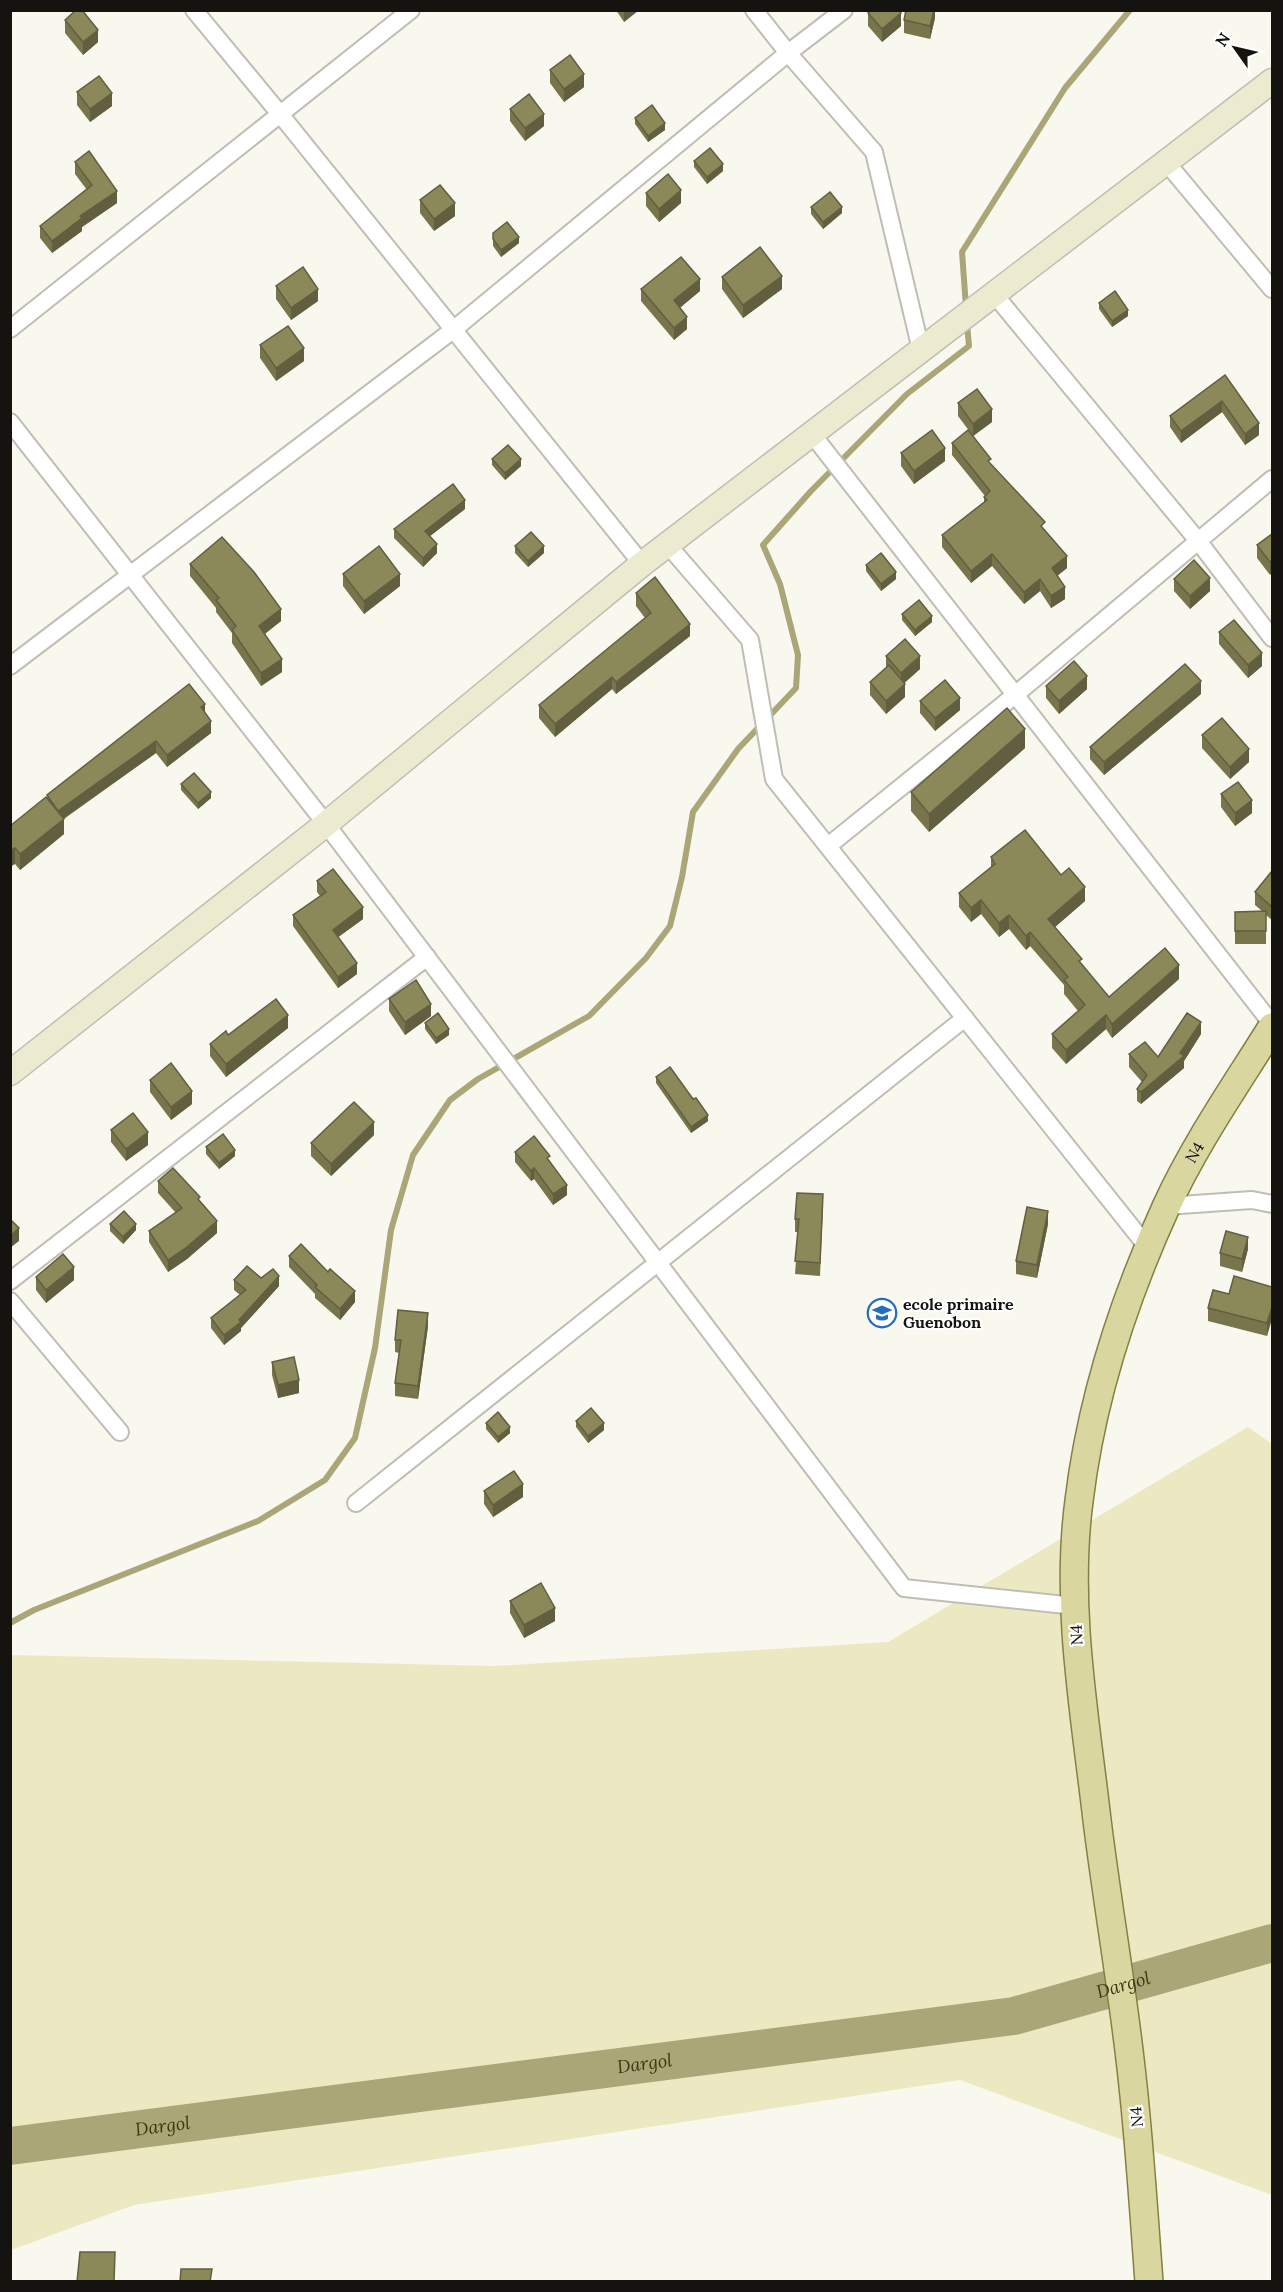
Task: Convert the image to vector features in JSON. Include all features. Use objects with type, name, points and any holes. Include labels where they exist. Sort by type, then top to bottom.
[{"type":"main road","points":[[10,1073],[326,824],[667,544],[1272,81]]},
{"type":"main road","name":"N4","points":[[1149,2282],[1133,2084],[1076,1644],[1078,1503],[1090,1432],[1121,1322],[1166,1206],[1209,1129],[1272,1026]]},
{"type":"street","points":[[194,10],[642,564]]},
{"type":"street","points":[[10,329],[411,10]]},
{"type":"street","points":[[754,10],[788,54],[874,152],[921,350]]},
{"type":"street","points":[[10,666],[453,330],[844,10]]},
{"type":"street","points":[[1166,162],[1272,289]]},
{"type":"street","points":[[987,300],[1199,542],[1272,638]]},
{"type":"street","points":[[10,422],[326,824],[904,1588],[1075,1606]]},
{"type":"street","points":[[812,434],[1272,1026]]},
{"type":"street","points":[[828,846],[1015,695],[1199,542],[1272,478]]},
{"type":"street","points":[[667,544],[750,640],[774,779],[1149,1249]]},
{"type":"street","points":[[10,1281],[426,957]]},
{"type":"street","points":[[356,1503],[965,1018]]},
{"type":"street","points":[[1166,1206],[1252,1200],[1272,1204]]},
{"type":"street","points":[[10,1301],[120,1432]]},
{"type":"shaded area","points":[[1248,1427],[1272,1444],[1272,2195],[960,2080],[134,2205],[11,2250],[11,1655],[495,1666],[888,1642]]},
{"type":"building","points":[[76,10],[82,10],[98,30],[83,42],[65,20]]},
{"type":"building","points":[[871,10],[899,10],[901,13],[882,29],[868,13]]},
{"type":"building","points":[[906,10],[934,10],[930,26],[904,20]]},
{"type":"building","points":[[570,55],[584,74],[564,89],[550,70]]},
{"type":"building","points":[[99,76],[112,93],[90,109],[77,92]]},
{"type":"building","points":[[529,94],[544,114],[525,128],[510,109]]},
{"type":"building","points":[[652,105],[665,123],[648,136],[635,118]]},
{"type":"building","points":[[710,148],[723,164],[707,177],[694,161]]},
{"type":"building","points":[[89,151],[117,191],[80,216],[82,218],[52,241],[40,226],[92,185],[75,162]]},
{"type":"building","points":[[668,174],[681,190],[659,209],[646,193]]},
{"type":"building","points":[[440,185],[455,203],[434,219],[420,200]]},
{"type":"building","points":[[830,192],[842,207],[823,222],[811,207]]},
{"type":"building","points":[[507,222],[519,237],[501,250],[493,239],[493,233]]},
{"type":"building","points":[[760,247],[782,276],[743,305],[722,277]]},
{"type":"building","points":[[681,257],[700,279],[674,300],[687,317],[674,328],[641,289]]},
{"type":"building","points":[[303,267],[318,289],[291,308],[276,286]]},
{"type":"building","points":[[1115,291],[1128,310],[1112,321],[1099,303]]},
{"type":"building","points":[[288,326],[304,348],[276,368],[260,345]]},
{"type":"building","points":[[1225,375],[1259,423],[1245,434],[1222,401],[1181,431],[1170,416]]},
{"type":"building","points":[[977,389],[992,409],[973,424],[958,403]]},
{"type":"building","points":[[932,430],[945,448],[914,471],[901,453]]},
{"type":"building","points":[[968,430],[991,459],[988,461],[1045,522],[1041,526],[1067,556],[1052,568],[1065,587],[1051,596],[1040,579],[1024,592],[992,554],[971,571],[942,535],[987,500],[984,497],[990,491],[952,443]]},
{"type":"building","points":[[508,445],[521,459],[505,473],[492,459]]},
{"type":"building","points":[[453,484],[465,500],[425,531],[437,544],[423,558],[394,529]]},
{"type":"building","points":[[531,532],[544,546],[528,561],[515,546]]},
{"type":"building","points":[[1272,534],[1272,560],[1270,562],[1257,545]]},
{"type":"building","points":[[222,537],[254,572],[281,609],[259,626],[282,659],[261,673],[232,630],[236,626],[216,600],[219,598],[190,564]]},
{"type":"building","points":[[379,546],[400,574],[364,601],[343,574]]},
{"type":"building","points":[[881,553],[896,572],[881,584],[866,565]]},
{"type":"building","points":[[1194,560],[1210,578],[1190,596],[1174,579]]},
{"type":"building","points":[[655,577],[690,624],[616,682],[612,677],[555,724],[539,705],[651,613],[636,593]]},
{"type":"building","points":[[919,600],[932,616],[915,630],[902,614]]},
{"type":"building","points":[[1234,620],[1262,653],[1248,665],[1219,632]]},
{"type":"building","points":[[905,639],[920,656],[901,673],[886,656]]},
{"type":"building","points":[[1074,661],[1087,676],[1059,701],[1046,686]]},
{"type":"building","points":[[1185,664],[1201,681],[1104,762],[1090,747]]},
{"type":"building","points":[[889,665],[905,684],[886,701],[870,682]]},
{"type":"building","points":[[945,680],[960,698],[935,718],[920,701]]},
{"type":"building","points":[[189,684],[205,704],[201,707],[211,721],[167,755],[156,741],[58,811],[47,795]]},
{"type":"building","points":[[1007,708],[1025,729],[929,814],[911,792]]},
{"type":"building","points":[[1222,718],[1249,749],[1230,767],[1202,735]]},
{"type":"building","points":[[194,773],[211,792],[198,803],[181,784]]},
{"type":"building","points":[[1238,782],[1252,800],[1235,813],[1221,794]]},
{"type":"building","points":[[46,797],[64,819],[20,854],[15,848],[10,851],[10,826]]},
{"type":"building","points":[[1025,830],[1061,875],[1069,868],[1085,887],[1048,919],[1082,959],[1079,961],[1109,997],[1165,948],[1179,965],[1112,1024],[1106,1015],[1066,1050],[1052,1034],[1085,1005],[1064,980],[1068,977],[1030,932],[1026,936],[1009,915],[999,923],[981,900],[971,908],[959,893],[995,864],[991,857]]},
{"type":"building","points":[[333,869],[363,907],[333,930],[357,963],[338,977],[293,915],[326,892],[317,881]]},
{"type":"building","points":[[1272,871],[1272,907],[1255,892]]},
{"type":"building","points":[[1266,911],[1266,931],[1235,931],[1235,912]]},
{"type":"building","points":[[416,980],[431,1004],[405,1022],[389,999]]},
{"type":"building","points":[[276,999],[288,1015],[226,1064],[210,1044],[226,1031],[228,1035]]},
{"type":"building","points":[[438,1013],[449,1029],[436,1038],[425,1023]]},
{"type":"building","points":[[1187,1013],[1201,1022],[1180,1053],[1184,1056],[1141,1092],[1137,1089],[1147,1075],[1129,1054],[1145,1042],[1158,1057]]},
{"type":"building","points":[[171,1063],[192,1091],[171,1107],[150,1080]]},
{"type":"building","points":[[670,1067],[693,1099],[696,1098],[708,1115],[691,1127],[656,1077]]},
{"type":"building","points":[[354,1102],[374,1122],[331,1164],[311,1143]]},
{"type":"building","points":[[133,1113],[148,1132],[126,1149],[111,1130]]},
{"type":"building","points":[[223,1134],[235,1150],[219,1163],[206,1147]]},
{"type":"building","points":[[534,1136],[550,1156],[547,1158],[567,1185],[553,1194],[534,1168],[531,1171],[515,1152]]},
{"type":"building","points":[[173,1168],[200,1197],[198,1199],[217,1221],[168,1260],[149,1231],[182,1208],[158,1181]]},
{"type":"building","points":[[797,1193],[823,1194],[820,1263],[795,1261],[799,1219],[795,1219]]},
{"type":"building","points":[[1027,1207],[1048,1211],[1037,1265],[1016,1261]]},
{"type":"building","points":[[124,1211],[136,1224],[123,1237],[110,1224]]},
{"type":"building","points":[[10,1219],[19,1228],[10,1236]]},
{"type":"building","points":[[1226,1231],[1248,1237],[1242,1259],[1220,1253]]},
{"type":"building","points":[[301,1244],[328,1272],[330,1269],[355,1291],[340,1309],[315,1287],[317,1285],[289,1256]]},
{"type":"building","points":[[63,1254],[74,1267],[46,1290],[36,1277]]},
{"type":"building","points":[[247,1266],[261,1278],[273,1269],[279,1276],[239,1320],[241,1322],[224,1335],[211,1318],[246,1290],[234,1280]]},
{"type":"building","points":[[1234,1276],[1272,1287],[1272,1307],[1267,1323],[1208,1308],[1213,1290],[1229,1294]]},
{"type":"building","points":[[398,1310],[428,1313],[418,1386],[395,1383],[401,1340],[395,1340]]},
{"type":"building","points":[[294,1357],[299,1380],[278,1385],[272,1362]]},
{"type":"building","points":[[591,1408],[604,1423],[588,1436],[576,1421]]},
{"type":"building","points":[[498,1412],[510,1427],[498,1437],[486,1423]]},
{"type":"building","points":[[514,1471],[523,1484],[493,1505],[484,1491]]},
{"type":"building","points":[[541,1583],[555,1608],[524,1625],[510,1601]]},
{"type":"building","points":[[80,2252],[115,2252],[114,2282],[77,2282]]},
{"type":"building","points":[[181,2269],[212,2269],[210,2282],[180,2282]]},
{"type":"waterway","points":[[966,307],[962,252],[1065,88],[1130,10]]},
{"type":"waterway","points":[[10,1623],[34,1610],[258,1521],[325,1480],[355,1438],[375,1348],[391,1230],[413,1155],[450,1100],[478,1079],[589,1016],[646,958],[670,926],[682,877],[693,812],[738,749],[796,688],[798,655],[780,584],[763,545],[811,491],[907,394],[969,346],[967,324]]},
{"type":"waterway","name":"Dargol","points":[[10,2146],[1014,2016],[1272,1943]]},
{"type":"place","name":"ecole primaire Guenobon","points":[[882,1313]]}]
